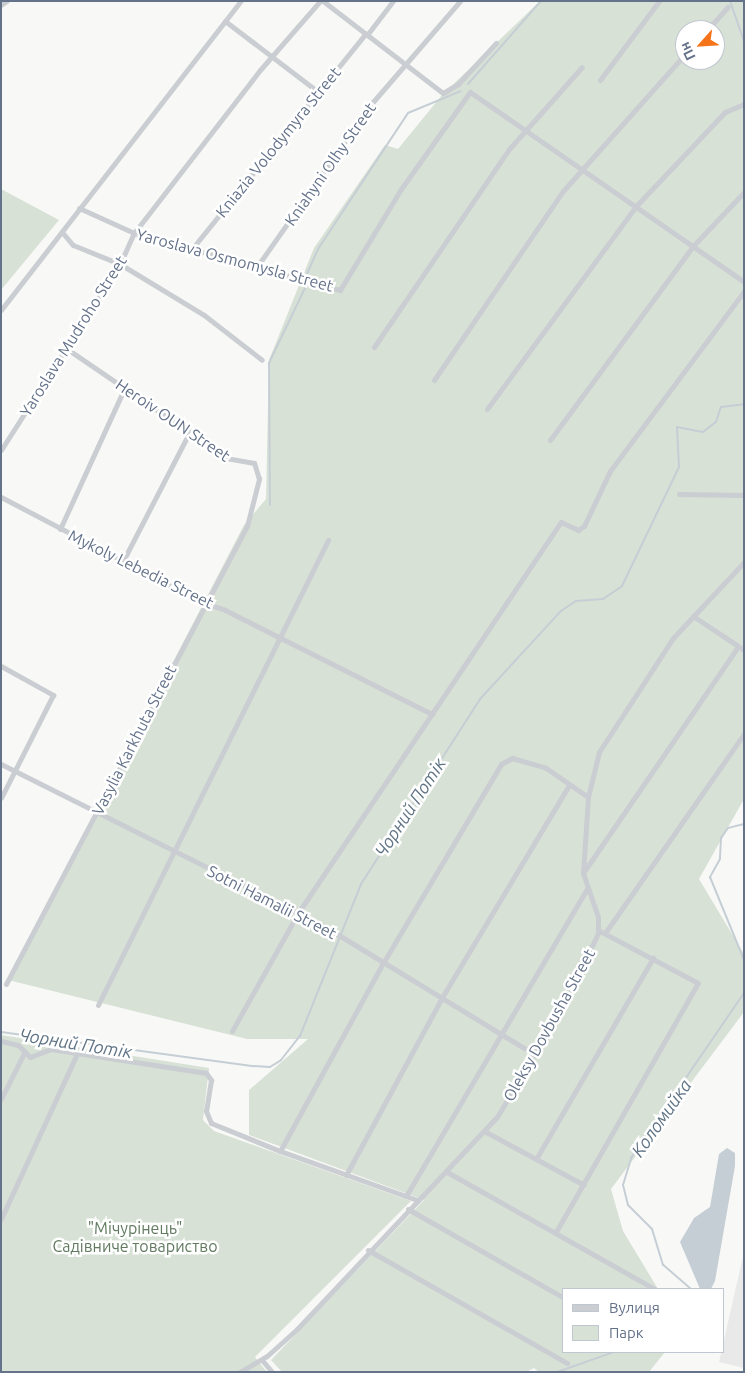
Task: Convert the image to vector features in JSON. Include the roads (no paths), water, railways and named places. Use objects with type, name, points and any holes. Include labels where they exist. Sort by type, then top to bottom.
[{"type":"street","points":[[1,4],[7,1]]},
{"type":"street","points":[[1,310],[241,1]]},
{"type":"street","points":[[322,1],[441,92],[458,84],[496,43]]},
{"type":"street","name":"Yaroslava Mudroho Street","points":[[1,450],[120,264],[134,233],[272,56],[322,1]]},
{"type":"street","name":"Kniazia Volodymyra Street","points":[[191,250],[317,91],[393,1]]},
{"type":"street","name":"Kniahyni Olhy Street","points":[[256,268],[372,103],[408,65],[460,1]]},
{"type":"street","points":[[600,80],[658,1]]},
{"type":"street","points":[[717,20],[728,8]]},
{"type":"street","points":[[225,21],[317,91]]},
{"type":"street","points":[[434,380],[581,169],[675,65]]},
{"type":"street","points":[[374,348],[525,129],[582,66]]},
{"type":"street","name":"Yaroslava Osmomysla Street","points":[[79,208],[134,233],[340,290],[401,189],[470,92],[525,129]]},
{"type":"street","points":[[488,409],[637,205],[725,112],[744,104]]},
{"type":"street","points":[[525,129],[581,169],[637,205],[744,282]]},
{"type":"street","points":[[550,440],[693,246],[744,192]]},
{"type":"street","points":[[62,232],[73,244],[120,264],[204,315],[262,360]]},
{"type":"street","points":[[232,1031],[298,913],[561,522],[578,530],[584,526],[610,471],[744,291]]},
{"type":"street","name":"Heroiv OUN Street","points":[[66,348],[234,461],[257,465],[257,495]]},
{"type":"street","points":[[60,529],[124,387]]},
{"type":"street","points":[[123,561],[190,431]]},
{"type":"street","points":[[679,494],[744,495]]},
{"type":"street","name":"Vasylia Karkhuta Street","points":[[6,984],[204,603],[247,526],[257,495]]},
{"type":"street","name":"Mykoly Lebedia Street","points":[[1,497],[204,603],[432,714]]},
{"type":"street","points":[[98,1005],[176,853],[328,540]]},
{"type":"street","name":"Oleksy Dovbusha Street","points":[[240,1372],[262,1360],[297,1330],[368,1250],[486,1132],[535,1055],[568,997],[598,930],[583,873],[588,797],[601,748],[647,673],[693,616],[744,562]]},
{"type":"street","points":[[693,616],[744,650]]},
{"type":"street","points":[[583,873],[738,646]]},
{"type":"street","points":[[1,666],[53,695],[1,798]]},
{"type":"street","points":[[605,933],[744,734]]},
{"type":"street","points":[[280,1151],[383,963],[505,760],[546,768],[588,797]]},
{"type":"street","name":"Sotni Hamalii Street","points":[[1,764],[96,814],[298,913],[345,939],[535,1055]]},
{"type":"street","points":[[346,1174],[441,999],[569,785]]},
{"type":"street","points":[[406,1196],[586,890]]},
{"type":"street","points":[[557,1230],[696,993],[698,983],[598,930]]},
{"type":"street","points":[[536,1159],[653,958]]},
{"type":"street","points":[[1,1041],[18,1046],[24,1054],[35,1058],[51,1049],[206,1073],[211,1080],[206,1111],[211,1123],[280,1151],[417,1200]]},
{"type":"street","points":[[1,1100],[24,1054]]},
{"type":"street","points":[[1,1218],[78,1054]]},
{"type":"street","points":[[486,1132],[584,1185]]},
{"type":"street","points":[[446,1172],[557,1230],[653,1288]]},
{"type":"street","points":[[408,1209],[562,1297]]},
{"type":"street","points":[[368,1250],[568,1363]]},
{"type":"street","points":[[262,1360],[272,1372]]},
{"type":"street","points":[[256,1363],[257,1372]]},
{"type":"waterway","points":[[468,84],[541,1]]},
{"type":"waterway","name":"Чорний Потік","points":[[730,1],[744,41]]},
{"type":"waterway","points":[[306,276],[318,249],[408,113],[461,91]]},
{"type":"waterway","points":[[270,505],[269,363],[306,286]]},
{"type":"waterway","name":"Чорний Потік","points":[[1,1032],[254,1066],[270,1067],[281,1060],[300,1036],[361,884],[480,699],[561,611],[576,601],[603,599],[622,586],[679,467],[677,427],[703,432],[716,422],[721,407],[744,404]]},
{"type":"waterway","name":"Коломийка","points":[[744,824],[728,828],[721,838],[720,859],[710,877],[744,960]]},
{"type":"waterway","name":"Коломийка","points":[[690,1288],[663,1265],[652,1229],[628,1205],[623,1185],[631,1158],[744,993]]},
{"type":"waterway","name":"Коломийка","points":[[557,1372],[611,1353]]},
{"type":"park label","name":"\"Мічурінець\" Садівниче товариство","points":[[135,1237]]}]
